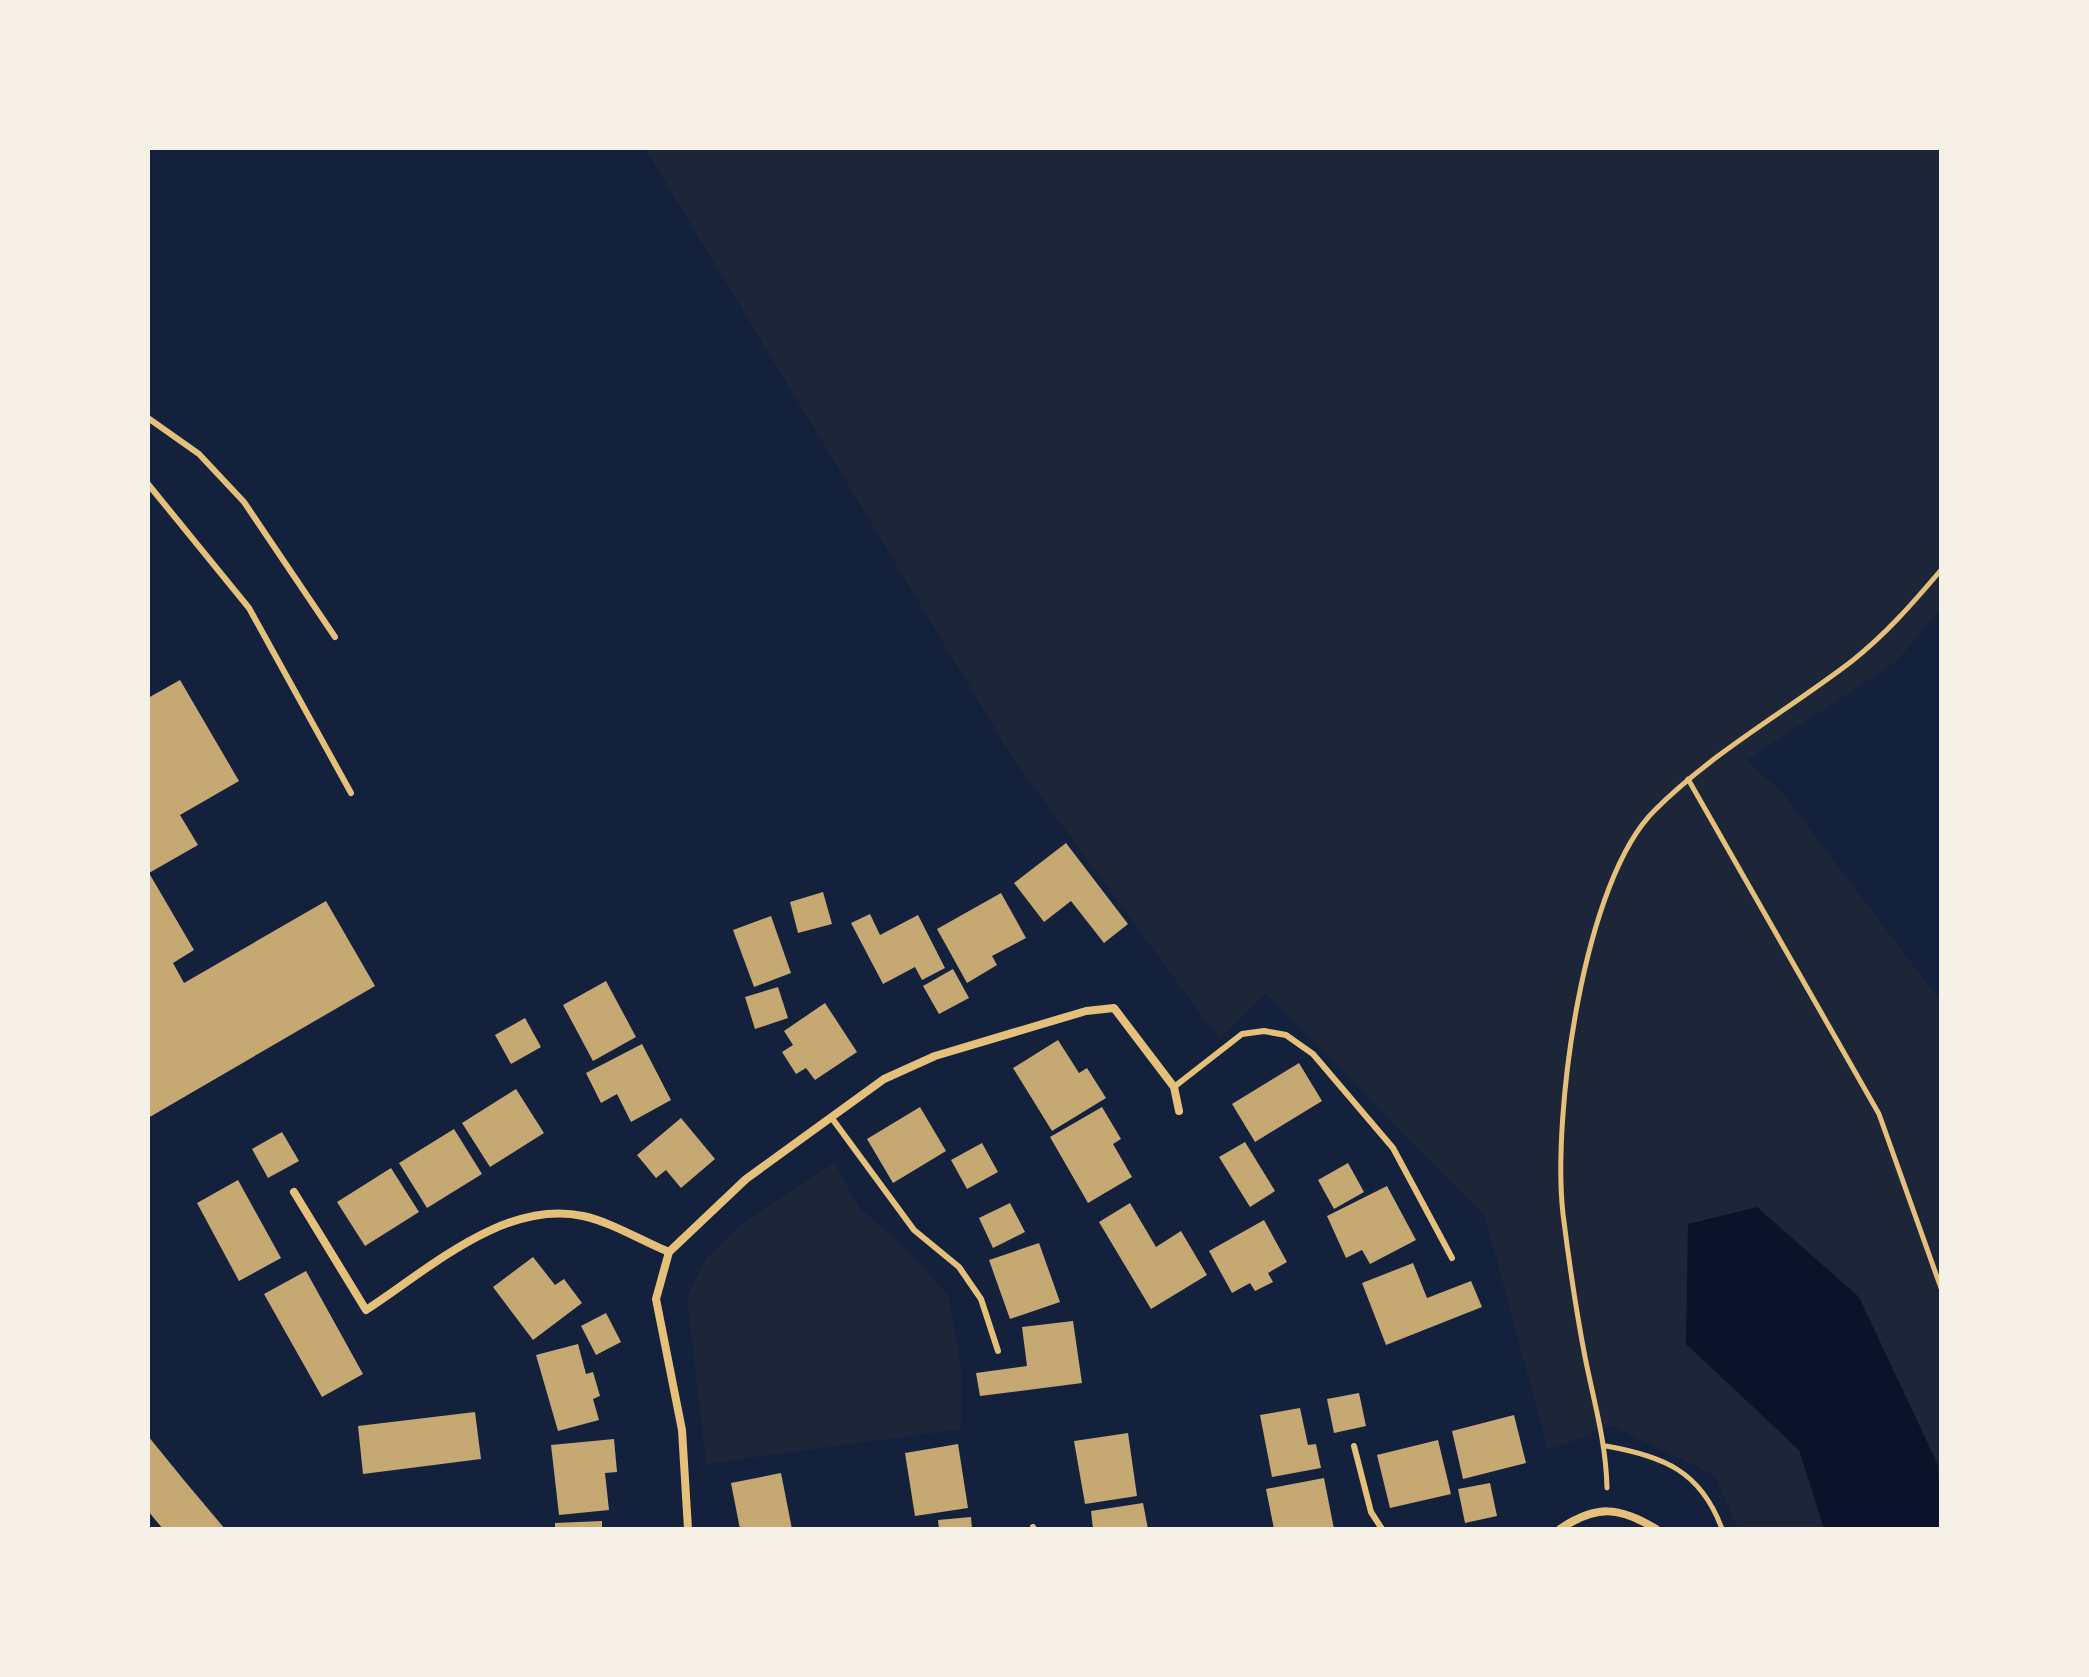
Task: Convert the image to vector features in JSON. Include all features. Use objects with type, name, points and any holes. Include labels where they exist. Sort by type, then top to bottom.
[{"type":"street","points":[[688,1529],[682,1430],[656,1299],[669,1252],[746,1179],[884,1079],[935,1056],[1086,1011],[1114,1008],[1174,1087],[1179,1111]]},
{"type":"street","points":[[294,1192],[366,1310],[481,1235],[534,1215],[583,1216],[669,1252]]},
{"type":"street","points":[[1560,1529],[1580,1516],[1607,1510],[1633,1515],[1656,1529]]},
{"type":"lane","points":[[148,418],[199,454],[244,502],[335,637]]},
{"type":"lane","points":[[148,484],[249,608],[351,793]]},
{"type":"lane","points":[[1174,1087],[1242,1034],[1264,1031],[1286,1035],[1313,1054],[1393,1148],[1452,1258]]},
{"type":"lane","points":[[831,1117],[914,1230],[959,1267],[981,1299],[998,1351]]},
{"type":"lane","points":[[1354,1446],[1371,1512],[1382,1529]]},
{"type":"path","points":[[1607,1510],[1606,1446],[1585,1357],[1563,1210],[1562,1129],[1571,1035],[1594,931],[1619,867],[1652,813],[1688,779],[1852,661],[1899,620],[1941,570]]},
{"type":"path","points":[[1688,779],[1879,1114],[1941,1288]]},
{"type":"path","points":[[1606,1446],[1635,1451],[1673,1464],[1709,1496],[1722,1529]]},
{"type":"shaded area","points":[[645,148],[1941,148],[1941,607],[1897,661],[1746,761],[1782,792],[1941,1002],[1941,1529],[1738,1529],[1714,1475],[1612,1426],[1548,1450],[1485,1217],[1266,993],[1219,1039],[1014,760]]},
{"type":"shaded area","points":[[834,1162],[859,1207],[907,1250],[948,1295],[961,1365],[961,1429],[706,1464],[687,1296],[707,1257],[743,1223]]},
{"type":"shaded area","points":[[1757,1207],[1859,1297],[1938,1465],[1941,1529],[1824,1529],[1799,1450],[1686,1344],[1688,1224]]},
{"type":"building","points":[[180,680],[239,781],[180,815],[198,845],[149,873],[194,950],[173,963],[184,983],[326,901],[375,986],[148,1118],[148,698]]},
{"type":"building","points":[[1066,843],[1128,924],[1104,943],[1071,901],[1044,922],[1014,883]]},
{"type":"building","points":[[823,892],[832,924],[798,933],[790,902]]},
{"type":"building","points":[[1001,893],[1026,938],[992,956],[997,965],[967,983],[937,929]]},
{"type":"building","points":[[870,914],[880,935],[918,915],[945,968],[922,980],[915,967],[883,984],[851,923]]},
{"type":"building","points":[[771,916],[791,973],[754,987],[733,930]]},
{"type":"building","points":[[953,969],[969,998],[939,1014],[923,986]]},
{"type":"building","points":[[606,981],[636,1037],[593,1061],[563,1005]]},
{"type":"building","points":[[778,987],[788,1018],[755,1029],[745,997]]},
{"type":"building","points":[[825,1003],[857,1052],[815,1080],[806,1068],[796,1074],[782,1052],[793,1045],[784,1031]]},
{"type":"building","points":[[525,1018],[541,1047],[511,1064],[495,1035]]},
{"type":"building","points":[[1058,1040],[1079,1073],[1087,1068],[1106,1098],[1052,1131],[1013,1068]]},
{"type":"building","points":[[642,1044],[671,1100],[631,1122],[617,1094],[601,1103],[586,1073]]},
{"type":"building","points":[[1299,1063],[1322,1101],[1255,1142],[1232,1104]]},
{"type":"building","points":[[516,1089],[544,1133],[490,1167],[462,1123]]},
{"type":"building","points":[[920,1107],[946,1151],[893,1183],[867,1139]]},
{"type":"building","points":[[1102,1107],[1121,1139],[1113,1144],[1132,1177],[1088,1203],[1050,1137]]},
{"type":"building","points":[[681,1118],[715,1159],[681,1188],[666,1170],[656,1178],[637,1155]]},
{"type":"building","points":[[454,1129],[482,1174],[427,1208],[399,1163]]},
{"type":"building","points":[[282,1132],[299,1161],[268,1178],[252,1149]]},
{"type":"building","points":[[1245,1142],[1275,1191],[1250,1207],[1219,1157]]},
{"type":"building","points":[[982,1143],[998,1172],[967,1189],[951,1160]]},
{"type":"building","points":[[1348,1163],[1364,1192],[1334,1209],[1318,1180]]},
{"type":"building","points":[[391,1168],[419,1212],[365,1246],[337,1202]]},
{"type":"building","points":[[238,1180],[281,1258],[239,1281],[197,1203]]},
{"type":"building","points":[[1387,1186],[1416,1240],[1370,1264],[1362,1250],[1346,1258],[1327,1216]]},
{"type":"building","points":[[1010,1203],[1025,1232],[993,1248],[979,1218]]},
{"type":"building","points":[[1130,1203],[1156,1247],[1181,1231],[1207,1275],[1151,1309],[1099,1222]]},
{"type":"building","points":[[1264,1220],[1287,1262],[1268,1273],[1273,1282],[1255,1291],[1250,1283],[1232,1293],[1209,1251]]},
{"type":"building","points":[[1039,1243],[1060,1302],[1010,1319],[989,1260]]},
{"type":"building","points":[[533,1257],[555,1285],[564,1279],[582,1303],[533,1340],[493,1287]]},
{"type":"building","points":[[1413,1263],[1427,1298],[1471,1281],[1482,1307],[1386,1345],[1362,1283]]},
{"type":"building","points":[[306,1271],[363,1374],[322,1397],[264,1294]]},
{"type":"building","points":[[606,1313],[621,1342],[596,1355],[581,1326]]},
{"type":"building","points":[[1073,1321],[1082,1383],[980,1396],[976,1373],[1027,1366],[1022,1327]]},
{"type":"building","points":[[578,1344],[586,1374],[593,1372],[600,1396],[593,1399],[599,1420],[558,1431],[536,1355]]},
{"type":"building","points":[[1359,1393],[1366,1426],[1334,1433],[1327,1399]]},
{"type":"building","points":[[1300,1408],[1308,1445],[1316,1444],[1321,1468],[1272,1477],[1260,1415]]},
{"type":"building","points":[[475,1412],[481,1459],[363,1474],[358,1426]]},
{"type":"building","points":[[1514,1415],[1526,1463],[1463,1479],[1452,1431]]},
{"type":"building","points":[[1128,1433],[1137,1496],[1085,1504],[1074,1441]]},
{"type":"building","points":[[148,1436],[225,1529],[163,1529],[148,1511]]},
{"type":"building","points":[[614,1439],[617,1472],[605,1473],[609,1510],[559,1515],[551,1445]]},
{"type":"building","points":[[1438,1440],[1451,1494],[1390,1508],[1377,1455]]},
{"type":"building","points":[[958,1444],[968,1508],[915,1516],[905,1453]]},
{"type":"building","points":[[781,1473],[792,1529],[740,1529],[731,1483]]},
{"type":"building","points":[[1324,1478],[1334,1529],[1274,1529],[1266,1489]]},
{"type":"building","points":[[1490,1483],[1497,1516],[1465,1523],[1458,1489]]},
{"type":"building","points":[[1143,1503],[1148,1529],[1093,1529],[1091,1511]]},
{"type":"building","points":[[971,1517],[972,1529],[939,1529],[938,1520]]},
{"type":"building","points":[[602,1521],[602,1529],[555,1529],[555,1523]]}]
